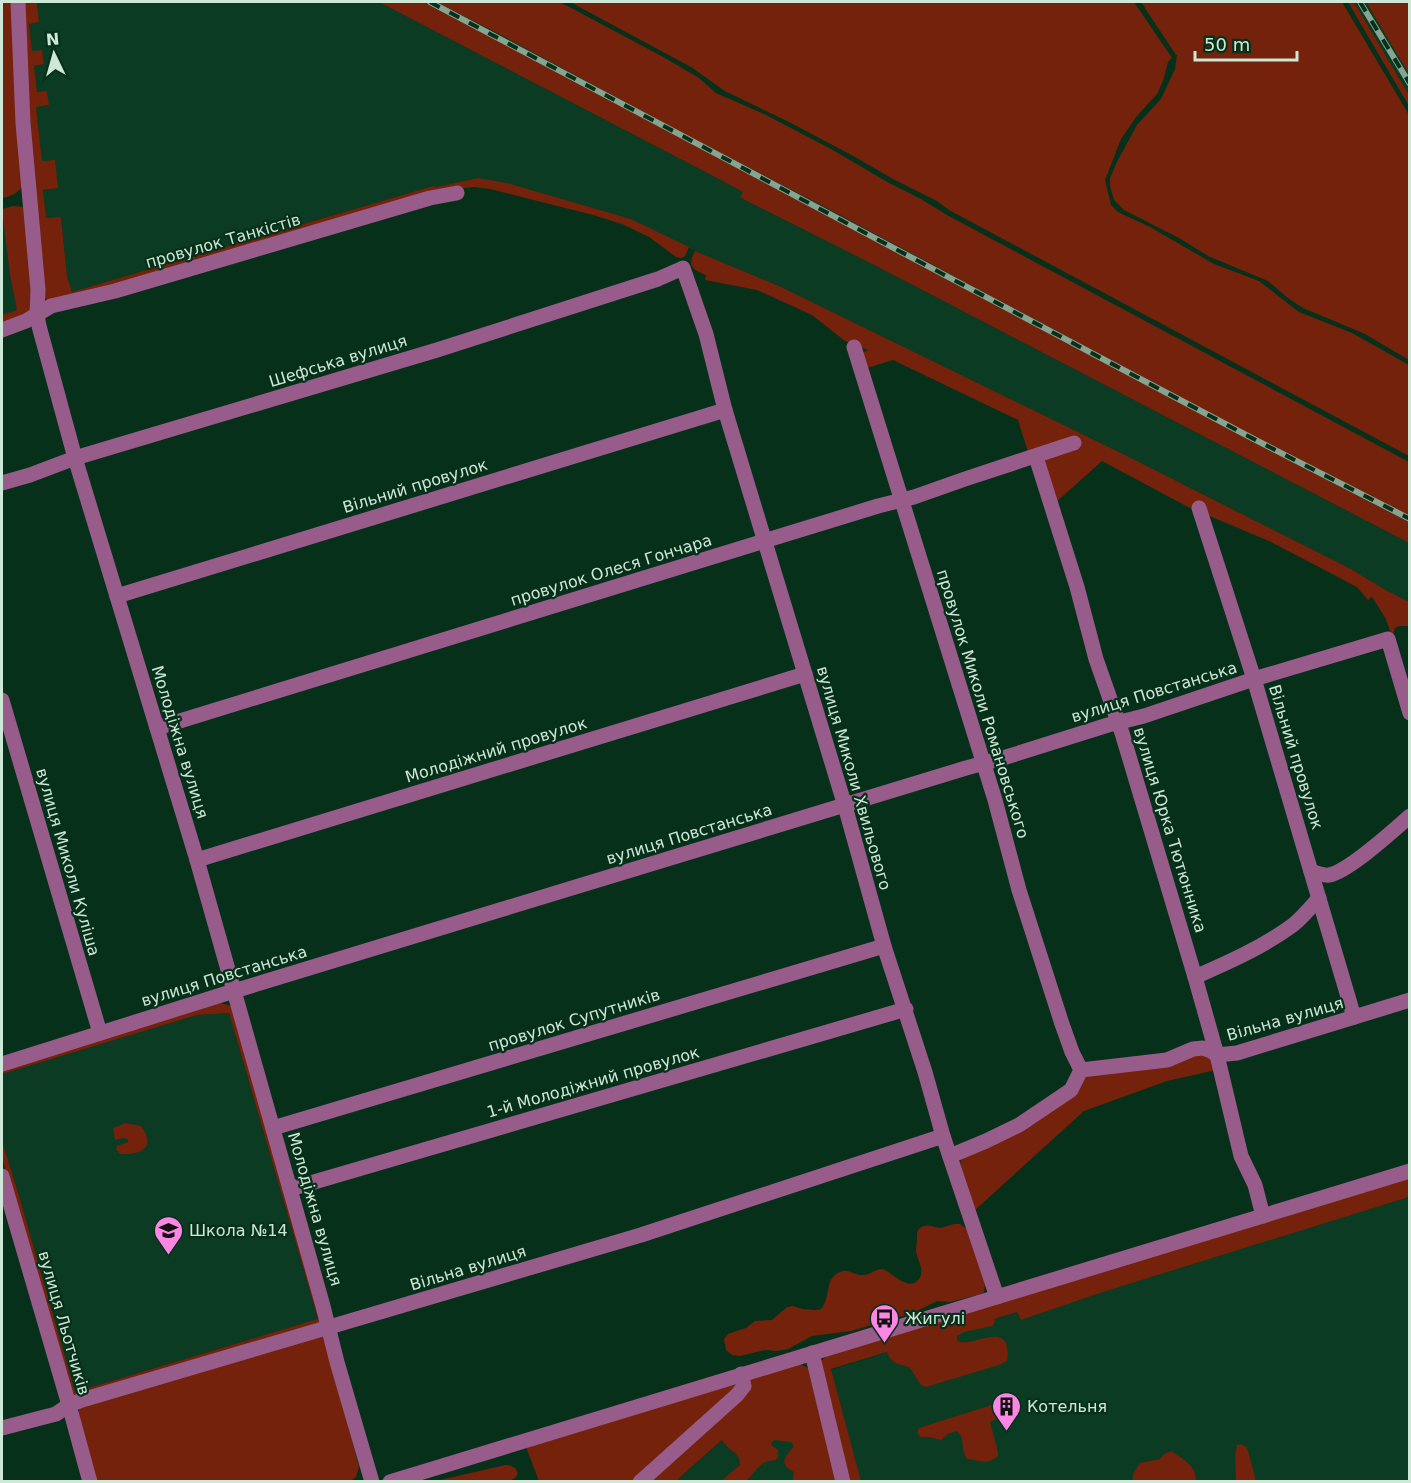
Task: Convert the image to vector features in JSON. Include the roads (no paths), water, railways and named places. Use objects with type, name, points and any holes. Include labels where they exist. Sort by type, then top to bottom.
[{"type":"street","name":"Молодіжна вулиця","points":[[18,2],[23,123],[38,290],[37,315],[75,458],[197,861],[372,1482]]},
{"type":"street","name":"провулок Танкістів","points":[[2,330],[26,321],[51,306],[115,291],[430,198],[457,193]]},
{"type":"street","name":"вулиця Миколи Хвильового","points":[[683,268],[706,334],[725,410],[845,806],[884,945],[906,1009],[943,1136],[997,1297]]},
{"type":"street","name":"Шефська вулиця","points":[[2,483],[75,458],[437,350],[658,279],[683,268]]},
{"type":"street","name":"провулок Миколи Романовського","points":[[854,347],[984,763],[1019,890],[1068,1042],[1081,1070]]},
{"type":"street","name":"Вільний провулок","points":[[117,596],[725,410]]},
{"type":"street","name":"провулок Олеся Гончара","points":[[158,728],[878,506],[914,498],[1074,443]]},
{"type":"street","name":"вулиця Юрка Тютюнника","points":[[1036,457],[1195,977],[1217,1055],[1241,1156],[1255,1185],[1263,1216]]},
{"type":"street","name":"Вільний провулок","points":[[1199,508],[1254,680],[1353,1017]]},
{"type":"street","name":"вулиця Повстанська","points":[[2,1064],[1144,716],[1388,639],[1410,713]]},
{"type":"street","name":"Молодіжний провулок","points":[[197,861],[805,674]]},
{"type":"street","name":"вулиця Миколи Куліша","points":[[2,700],[100,1033]]},
{"type":"street","points":[[1311,871],[1329,875],[1341,870],[1410,816]]},
{"type":"street","points":[[1195,977],[1270,940],[1295,924],[1319,898]]},
{"type":"street","name":"провулок Супутників","points":[[273,1128],[884,945]]},
{"type":"street","name":"Вільна вулиця","points":[[1081,1070],[1167,1060],[1193,1049],[1203,1048],[1217,1055],[1237,1053],[1410,1000]]},
{"type":"street","name":"1-й Молодіжний провулок","points":[[290,1189],[906,1009]]},
{"type":"street","points":[[950,1156],[1019,1125],[1071,1090],[1081,1070]]},
{"type":"street","name":"Вільна вулиця","points":[[2,1428],[56,1414],[69,1405],[641,1235],[943,1136]]},
{"type":"street","points":[[390,1482],[1410,1171]]},
{"type":"street","name":"вулиця Льотчиків","points":[[2,1176],[90,1482]]},
{"type":"street","points":[[812,1353],[843,1482]]},
{"type":"street","points":[[640,1482],[736,1395],[744,1386],[741,1374]]},
{"type":"railway","points":[[430,2],[1248,436],[1410,519]]},
{"type":"railway","points":[[1360,2],[1410,84]]},
{"type":"place","name":"Школа №14","points":[[168,1256]]},
{"type":"place","name":"Жигулі","points":[[884,1344]]},
{"type":"place","name":"Котельня","points":[[1006,1432]]}]
